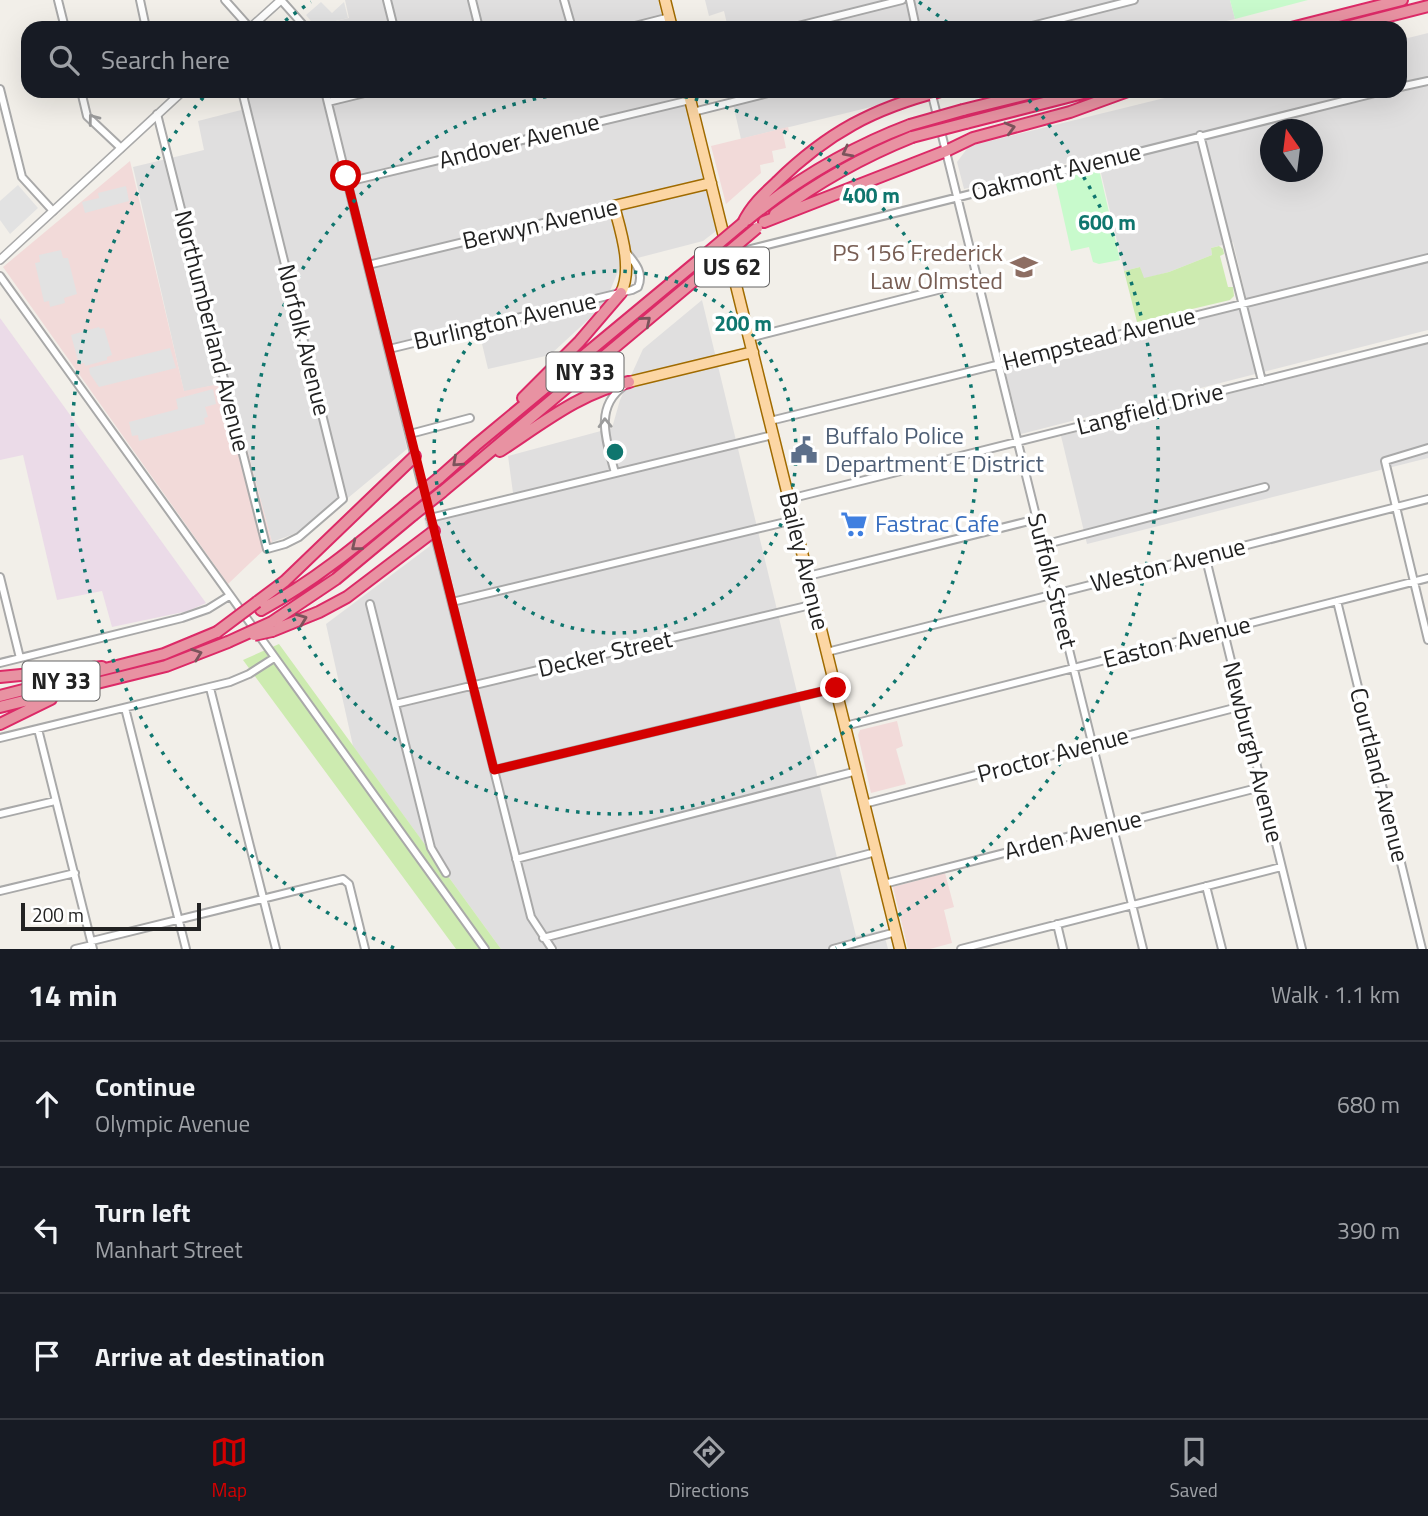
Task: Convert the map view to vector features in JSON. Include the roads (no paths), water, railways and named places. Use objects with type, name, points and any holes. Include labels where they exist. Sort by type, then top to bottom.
[{"type":"highway","points":[[1319,21],[1402,0]]},
{"type":"highway","points":[[1369,21],[1428,6]]},
{"type":"highway","points":[[753,211],[803,156],[844,127],[883,109],[917,98]]},
{"type":"highway","points":[[753,211],[829,162],[869,141],[909,125],[1012,98]]},
{"type":"highway","name":"NY 33","points":[[0,707],[166,666],[272,626],[336,579],[463,475],[760,225],[832,174],[912,137],[1064,98]]},
{"type":"highway","points":[[760,225],[973,138],[1070,112],[1109,98]]},
{"type":"highway","name":"NY 33","points":[[0,696],[122,667],[164,654],[217,632],[259,606],[292,593],[325,571],[439,478],[476,444],[743,223],[753,211]]},
{"type":"highway","points":[[476,444],[579,342],[621,293]]},
{"type":"highway","points":[[463,475],[576,403],[606,388],[629,382]]},
{"type":"highway","points":[[259,606],[415,456]]},
{"type":"highway","points":[[272,626],[320,612],[347,597],[434,531]]},
{"type":"highway","points":[[0,677],[78,668],[122,667]]},
{"type":"highway","points":[[0,724],[65,692]]},
{"type":"main road","points":[[666,0],[671,21]]},
{"type":"main road","name":"Bailey Avenue","points":[[690,98],[900,949]]},
{"type":"main road","name":"Berwyn Avenue","points":[[614,206],[711,183]]},
{"type":"main road","name":"Burlington Avenue","points":[[614,206],[625,250],[626,277],[621,293]]},
{"type":"main road","points":[[629,382],[753,352]]},
{"type":"street","points":[[58,0],[63,21]]},
{"type":"street","points":[[140,0],[144,21]]},
{"type":"street","points":[[225,0],[244,21]]},
{"type":"street","points":[[258,21],[281,0],[300,21]]},
{"type":"street","points":[[387,0],[392,21]]},
{"type":"street","points":[[472,0],[477,21]]},
{"type":"street","points":[[564,0],[570,21]]},
{"type":"street","points":[[818,21],[902,0]]},
{"type":"street","points":[[910,0],[914,21]]},
{"type":"street","points":[[1052,21],[1134,0]]},
{"type":"street","points":[[1407,85],[1428,80]]},
{"type":"street","points":[[0,89],[22,177],[53,211]]},
{"type":"street","points":[[83,98],[87,116],[121,148]]},
{"type":"street","points":[[0,260],[175,98]]},
{"type":"street","name":"Norfolk Avenue","points":[[244,98],[343,499],[299,537],[267,549]]},
{"type":"street","points":[[327,98],[532,920],[552,949]]},
{"type":"street","points":[[328,102],[344,98]]},
{"type":"street","name":"Andover Avenue","points":[[347,182],[677,98]]},
{"type":"street","points":[[693,111],[747,98]]},
{"type":"street","name":"Suffolk Street","points":[[936,98],[977,280],[1143,949]]},
{"type":"street","name":"Oakmont Avenue","points":[[729,254],[1354,98]]},
{"type":"street","name":"Northumberland Avenue","points":[[157,114],[267,549]]},
{"type":"street","points":[[1200,135],[1262,381]]},
{"type":"street","name":"Berwyn Avenue","points":[[368,265],[614,206]]},
{"type":"street","name":"Hempstead Avenue","points":[[770,421],[1428,258]]},
{"type":"street","points":[[0,276],[485,949]]},
{"type":"street","points":[[749,338],[977,280]]},
{"type":"street","name":"Burlington Avenue","points":[[389,349],[621,293]]},
{"type":"street","name":"Langfield Drive","points":[[789,499],[1428,339]]},
{"type":"street","points":[[615,473],[604,419],[611,397],[629,382]]},
{"type":"street","points":[[410,434],[470,418]]},
{"type":"street","points":[[430,518],[773,435]]},
{"type":"street","points":[[1428,448],[1385,461],[1428,640]]},
{"type":"street","points":[[1043,545],[1265,488]]},
{"type":"street","name":"Weston Avenue","points":[[827,652],[1428,499]]},
{"type":"street","points":[[808,576],[1037,519]]},
{"type":"street","points":[[452,602],[794,520]]},
{"type":"street","name":"Newburgh Avenue","points":[[1205,555],[1302,949]]},
{"type":"street","points":[[0,578],[20,658]]},
{"type":"street","name":"Easton Avenue","points":[[845,726],[1428,579]]},
{"type":"street","points":[[0,663],[182,618],[208,609],[229,596]]},
{"type":"street","name":"Courtland Avenue","points":[[1337,601],[1422,949]]},
{"type":"street","points":[[370,604],[431,848],[446,873]]},
{"type":"street","name":"Decker Street","points":[[395,704],[815,604]]},
{"type":"street","points":[[0,738],[210,688],[249,674],[274,658]]},
{"type":"street","points":[[210,688],[276,949]]},
{"type":"street","points":[[494,770],[836,688]]},
{"type":"street","name":"Proctor Avenue","points":[[864,804],[1242,706]]},
{"type":"street","points":[[125,708],[186,949]]},
{"type":"street","points":[[38,729],[92,945]]},
{"type":"street","points":[[516,859],[856,771]]},
{"type":"street","name":"Arden Avenue","points":[[884,884],[1261,786]]},
{"type":"street","points":[[0,814],[55,801]]},
{"type":"street","points":[[543,938],[876,852]]},
{"type":"street","points":[[961,949],[982,946],[1057,924],[1281,867]]},
{"type":"street","points":[[0,891],[75,873]]},
{"type":"street","points":[[75,949],[343,879],[349,884],[365,949]]},
{"type":"street","points":[[1206,886],[1222,949]]},
{"type":"street","points":[[1057,924],[1063,949]]},
{"type":"street","points":[[833,949],[896,932]]},
{"type":"place","name":"PS 156 Frederick Law Olmsted","points":[[1024,267]]},
{"type":"place","name":"Buffalo Police Department E District","points":[[804,450]]},
{"type":"place","name":"Fastrac Cafe","points":[[854,524]]}]
